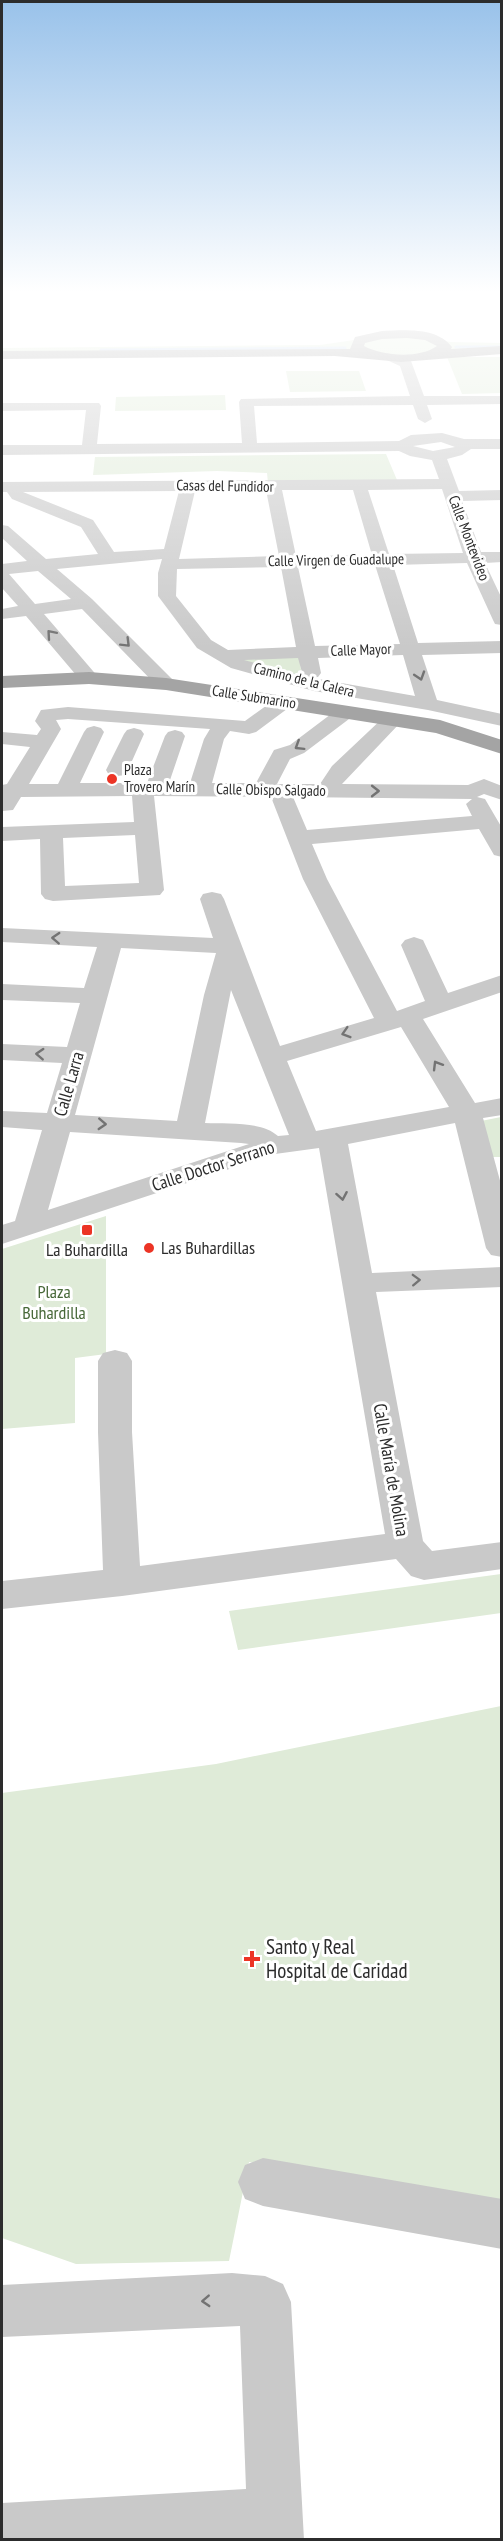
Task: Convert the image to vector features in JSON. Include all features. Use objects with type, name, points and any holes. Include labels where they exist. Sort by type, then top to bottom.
[{"type":"main road","name":"Calle Submarino","points":[[2,682],[89,678],[166,684],[443,727],[501,747]]},
{"type":"street","points":[[90,465],[94,411]]},
{"type":"street","points":[[247,411],[250,448]]},
{"type":"street","points":[[424,411],[431,421],[431,437]]},
{"type":"street","points":[[408,421],[431,421]]},
{"type":"street","points":[[248,423],[266,423]]},
{"type":"street","points":[[403,446],[411,440],[431,437],[452,439],[464,444],[501,444]]},
{"type":"street","points":[[2,450],[90,465],[250,448],[403,446],[419,453],[438,455],[461,451],[464,444]]},
{"type":"street","name":"Calle Montevideo","points":[[438,455],[474,558],[501,620]]},
{"type":"street","name":"Casas del Fundidor","points":[[7,489],[51,486],[90,465],[115,486],[359,485],[501,495]]},
{"type":"street","points":[[359,485],[428,704]]},
{"type":"street","points":[[87,524],[96,521],[115,486]]},
{"type":"street","name":"Camino de la Calera","points":[[188,486],[167,573],[167,596],[204,644],[238,664],[314,686],[428,704],[501,720]]},
{"type":"street","points":[[273,487],[314,686]]},
{"type":"street","points":[[7,489],[87,524],[109,558]]},
{"type":"street","points":[[2,530],[86,603],[166,684]]},
{"type":"street","name":"Calle Virgen de Guadalupe","points":[[2,569],[109,558],[288,561],[501,557]]},
{"type":"street","points":[[2,577],[89,678]]},
{"type":"street","points":[[2,614],[86,603]]},
{"type":"street","name":"Calle Mayor","points":[[220,654],[501,647]]},
{"type":"street","points":[[2,738],[94,732],[175,736],[249,728],[284,702]]},
{"type":"street","points":[[346,712],[297,749],[282,755],[271,790],[298,838],[315,879],[398,1018],[467,1113],[501,1248]]},
{"type":"street","points":[[48,735],[45,721],[48,714],[69,713],[219,731]]},
{"type":"street","points":[[326,791],[340,771],[393,719]]},
{"type":"street","points":[[199,789],[219,731]]},
{"type":"street","points":[[66,789],[94,732]]},
{"type":"street","points":[[117,770],[134,734]]},
{"type":"street","points":[[2,811],[8,790],[22,760],[48,735]]},
{"type":"street","points":[[51,832],[53,894],[152,890],[146,828],[149,789],[175,736]]},
{"type":"street","points":[[488,786],[486,822],[501,850]]},
{"type":"street","name":"Calle Obispo Salgado","points":[[8,790],[326,791],[488,786]]},
{"type":"street","points":[[298,838],[486,822]]},
{"type":"street","points":[[2,834],[146,828]]},
{"type":"street","name":"Calle María de Molina","points":[[2,1595],[122,1582],[405,1545],[358,1283],[319,1140],[272,1057],[246,995],[231,946],[212,899]]},
{"type":"street","points":[[2,936],[231,946],[217,995],[190,1129]]},
{"type":"street","name":"Calle Larra","points":[[15,1231],[58,1122],[111,941]]},
{"type":"street","points":[[414,945],[440,1005]]},
{"type":"street","points":[[272,1057],[440,1005],[501,982]]},
{"type":"street","points":[[2,992],[95,996]]},
{"type":"street","points":[[2,1052],[78,1056]]},
{"type":"street","name":"Calle Doctor Serrano","points":[[15,1231],[271,1146],[319,1140],[501,1106]]},
{"type":"street","points":[[2,1119],[190,1129],[262,1137],[271,1146]]},
{"type":"street","points":[[358,1283],[501,1277]]},
{"type":"street","points":[[115,1361],[115,1432],[122,1582]]},
{"type":"street","points":[[405,1545],[424,1566],[501,1555]]},
{"type":"street","points":[[262,2182],[501,2224]]},
{"type":"street","points":[[2,2311],[231,2299],[265,2302],[276,2528],[2,2531]]},
{"type":"green space","points":[[386,454],[397,480],[268,483],[267,473],[217,471],[93,475],[95,457]]},
{"type":"green space","points":[[299,655],[302,677],[243,662],[243,657]]},
{"type":"green space","points":[[501,1117],[501,1157],[491,1157],[481,1121]]},
{"type":"green space","name":"Plaza Buhardilla","points":[[106,1216],[106,1354],[75,1358],[75,1423],[2,1429],[2,1249]]},
{"type":"green space","points":[[501,1574],[501,1613],[238,1650],[229,1611]]},
{"type":"green space","name":"Santo y Real Hospital de Caridad","points":[[501,1706],[501,2203],[249,2162],[229,2261],[76,2264],[2,2238],[2,1793],[216,1764]]},
{"type":"place","name":"Plaza Trovero Marín","points":[[112,779]]},
{"type":"place","name":"La Buhardilla","points":[[87,1230]]},
{"type":"place","name":"Las Buhardillas","points":[[149,1248]]},
{"type":"place","name":"Santo y Real Hospital de Caridad","points":[[252,1959]]}]
